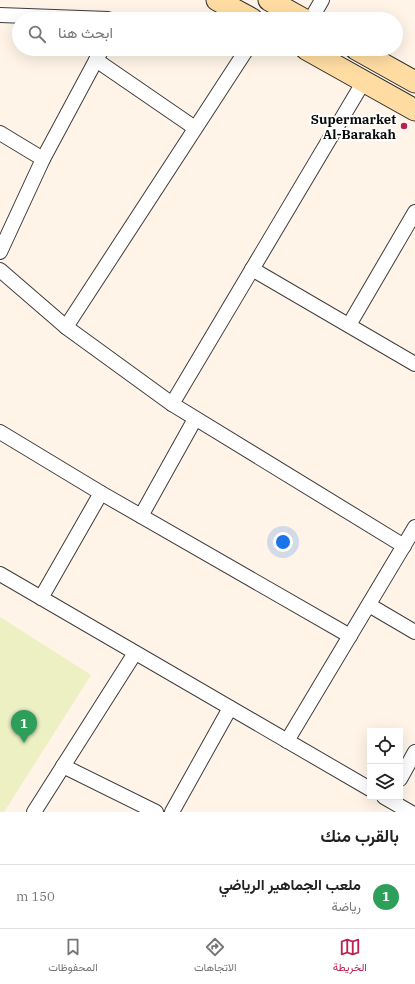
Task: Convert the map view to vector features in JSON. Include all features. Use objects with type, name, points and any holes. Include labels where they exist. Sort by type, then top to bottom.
[{"type":"street","points":[[217,0],[239,12]]},
{"type":"street","points":[[269,0],[290,12]]},
{"type":"street","points":[[316,12],[322,0]]},
{"type":"street","points":[[0,15],[12,15]]},
{"type":"street","points":[[0,252],[43,159],[98,56]]},
{"type":"street","points":[[102,56],[195,128]]},
{"type":"street","points":[[66,327],[242,56]]},
{"type":"street","points":[[371,56],[413,76]]},
{"type":"street","points":[[343,58],[364,81],[415,110]]},
{"type":"street","points":[[172,404],[364,81]]},
{"type":"street","points":[[0,133],[43,159]]},
{"type":"street","points":[[349,326],[409,235],[415,212]]},
{"type":"street","points":[[252,269],[415,364]]},
{"type":"street","points":[[0,270],[66,327],[172,404],[404,546]]},
{"type":"street","points":[[140,516],[195,419]]},
{"type":"street","points":[[0,432],[140,516],[350,636]]},
{"type":"street","points":[[41,598],[101,493]]},
{"type":"street","points":[[287,741],[415,527]]},
{"type":"street","points":[[0,574],[367,787]]},
{"type":"street","points":[[368,605],[415,632]]},
{"type":"street","points":[[34,812],[135,653]]},
{"type":"street","points":[[172,812],[230,708]]},
{"type":"street","points":[[403,774],[415,752]]},
{"type":"street","points":[[64,766],[156,812]]},
{"type":"street","points":[[390,800],[410,812]]},
{"type":"green space","points":[[0,617],[91,675],[4,812],[0,812]]},
{"type":"place","name":"Supermarket Al-Barakah","points":[[404,126]]},
{"type":"place","name":"ملعب الجماهير الرياضي","points":[[24,743]]}]
